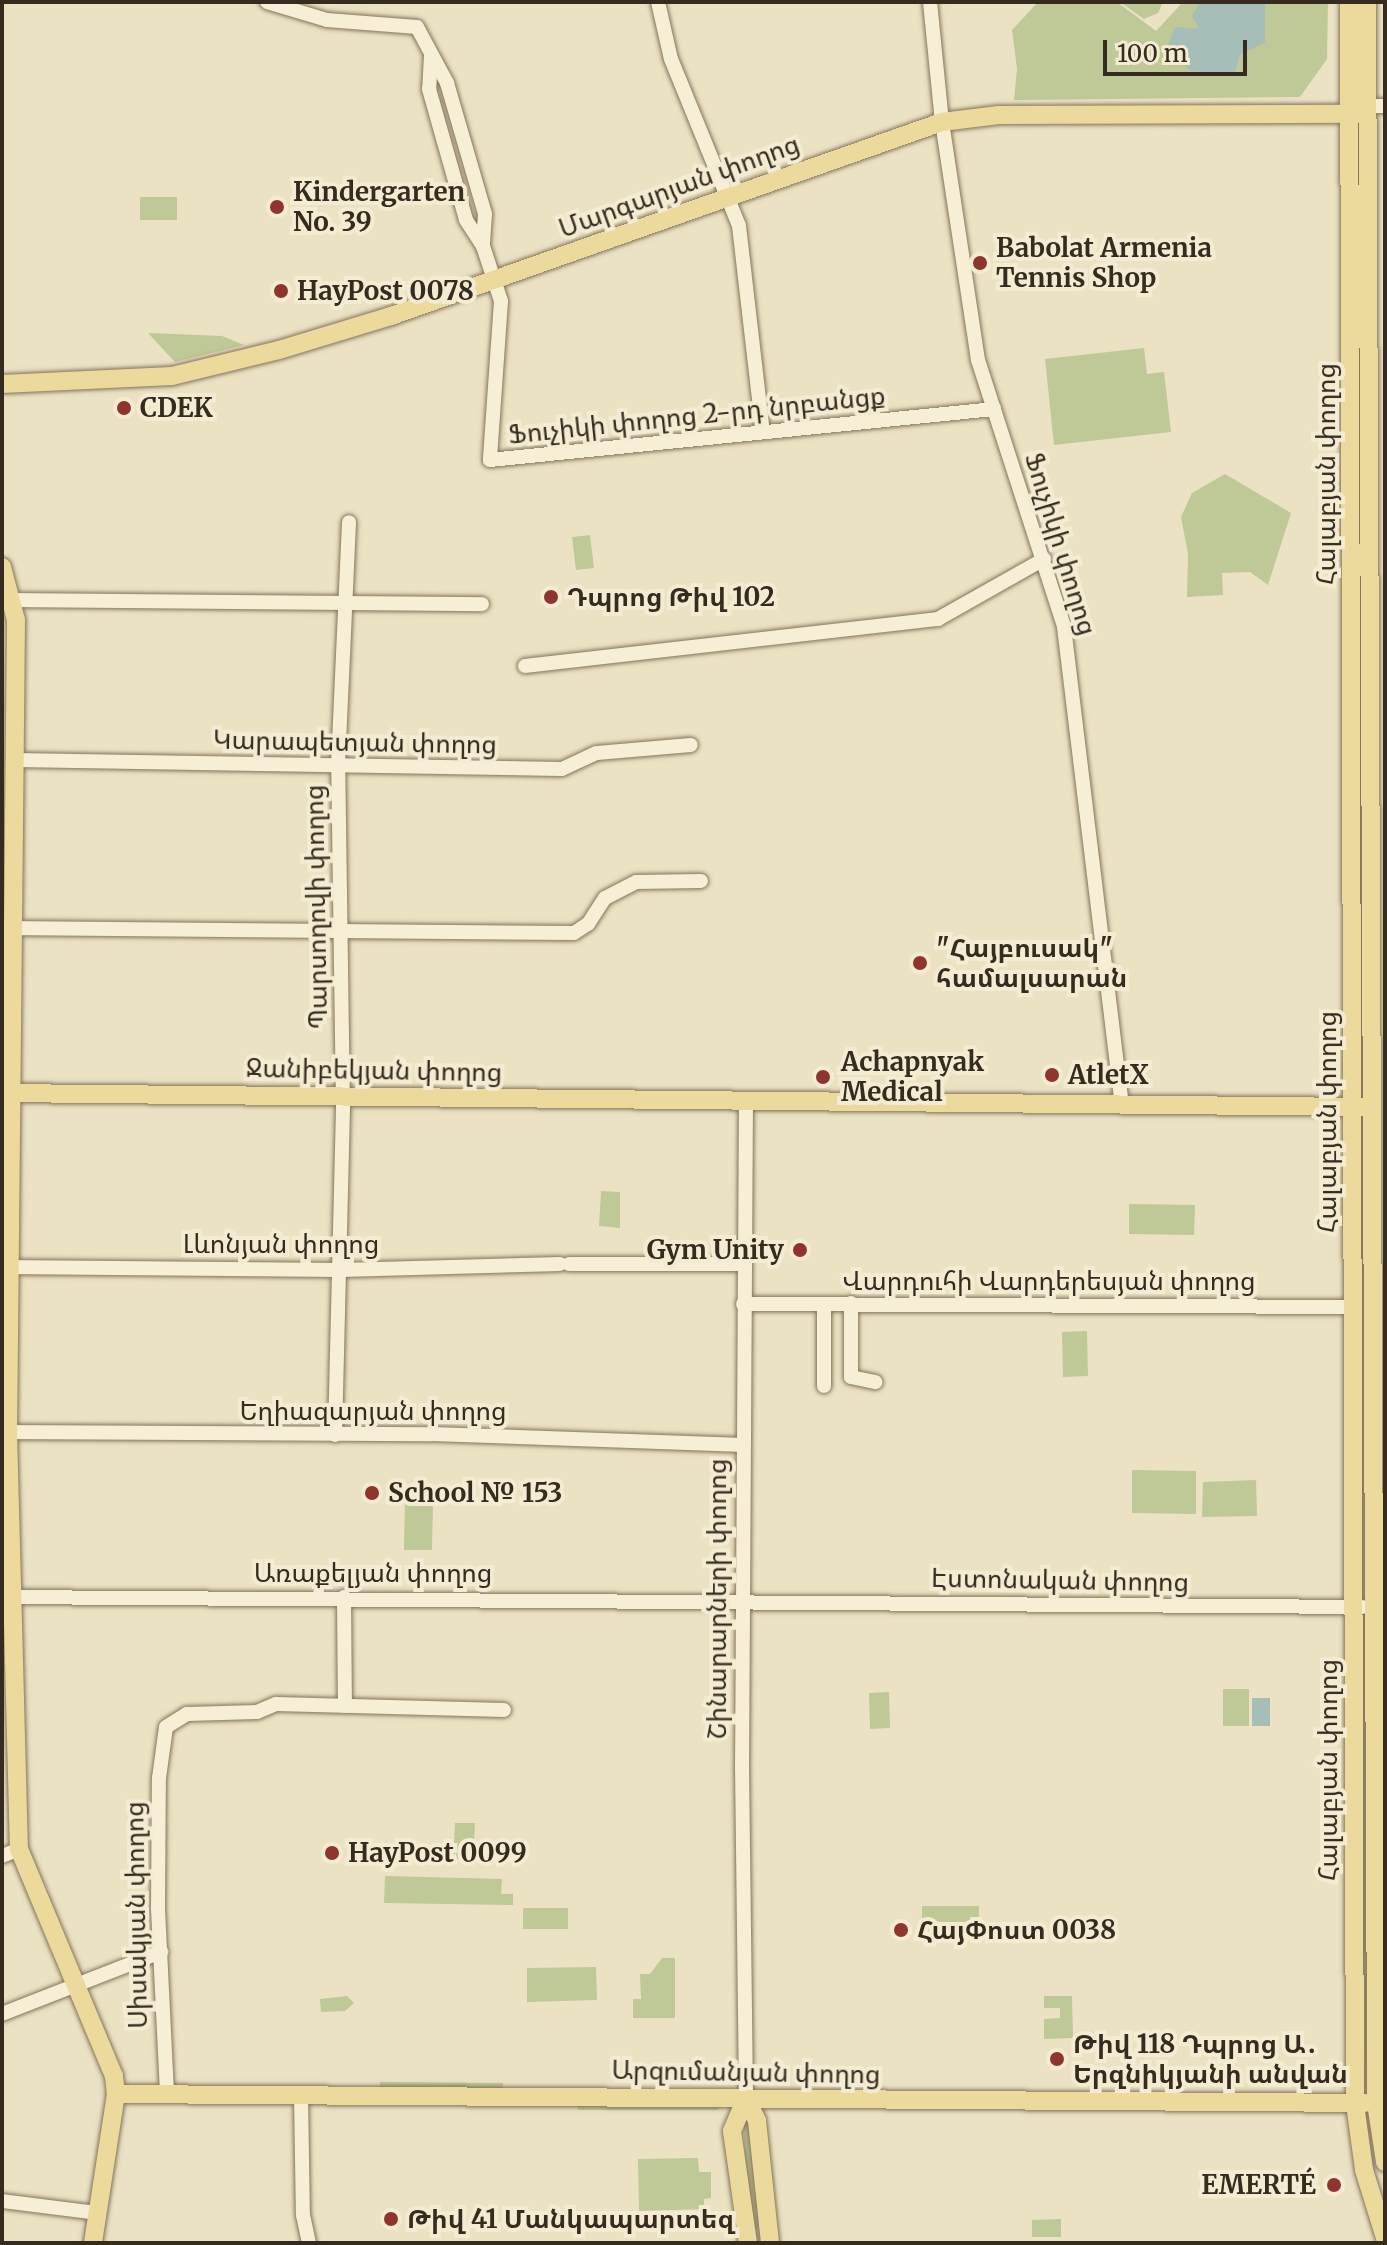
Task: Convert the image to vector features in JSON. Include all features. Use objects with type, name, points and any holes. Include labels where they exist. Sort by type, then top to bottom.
[{"type":"main road","name":"Հալաբյան փողոց","points":[[1349,2],[1367,110]]},
{"type":"main road","name":"Հալաբյան փողոց","points":[[1367,2],[1361,726],[1352,976],[1355,2104],[1369,2192],[1385,2238]]},
{"type":"main road","name":"Մարգարյան փողոց","points":[[2,383],[172,376],[279,350],[942,121],[999,115],[1367,110]]},
{"type":"main road","points":[[2,567],[15,600],[9,672],[15,760],[8,804],[6,1093],[5,1432],[10,1852],[76,1984],[114,2076],[116,2094],[93,2243]]},
{"type":"main road","name":"Հալաբյան փողոց","points":[[1361,726],[1371,976],[1380,2102],[1385,2162]]},
{"type":"main road","points":[[1352,976],[1361,982],[1371,976]]},
{"type":"main road","name":"Ջանիբեկյան փողոց","points":[[6,1093],[1372,1107]]},
{"type":"main road","name":"Արզումանյան փողոց","points":[[116,2094],[1380,2102]]},
{"type":"main road","name":"Շինարարների փողոց","points":[[746,2098],[732,2131],[748,2243]]},
{"type":"main road","name":"Շինարարների փողոց","points":[[746,2098],[757,2121],[770,2243]]},
{"type":"street","points":[[267,2],[327,20],[407,23],[424,35],[447,83],[485,214],[483,246]]},
{"type":"street","points":[[658,2],[671,59],[739,226],[763,432]]},
{"type":"street","name":"Ֆուչիկի փողոց","points":[[930,2],[942,121],[964,284],[978,360],[1064,627],[1082,742],[1122,1104]]},
{"type":"street","points":[[431,55],[429,89],[441,132],[466,220],[483,246],[494,278]]},
{"type":"street","points":[[441,132],[460,126]]},
{"type":"street","points":[[466,220],[485,214]]},
{"type":"street","name":"Ֆուչիկի փողոց 2-րդ նրբանցք","points":[[494,278],[501,301],[490,460],[994,409]]},
{"type":"street","name":"Պարսողովի փողոց","points":[[335,1435],[341,1270],[342,1096],[338,765],[349,522]]},
{"type":"street","points":[[525,666],[938,619],[1044,559]]},
{"type":"street","points":[[15,600],[482,604]]},
{"type":"street","name":"Կարապետյան փողոց","points":[[15,760],[562,769],[597,753],[691,745]]},
{"type":"street","points":[[7,928],[574,933],[588,924],[605,898],[636,882],[701,881]]},
{"type":"street","name":"Շինարարների փողոց","points":[[746,1100],[743,1304],[746,2098]]},
{"type":"street","name":"Լևոնյան փողոց","points":[[6,1267],[341,1270],[564,1264],[744,1264]]},
{"type":"street","points":[[851,1303],[851,1377],[875,1382]]},
{"type":"street","name":"Վարդուհի Վարդերեսյան փողոց","points":[[743,1304],[1354,1307]]},
{"type":"street","points":[[824,1304],[824,1386]]},
{"type":"street","name":"Եղիազարյան փողոց","points":[[5,1432],[335,1435],[744,1445]]},
{"type":"street","name":"Առաքելյան փողոց","points":[[6,1597],[744,1600]]},
{"type":"street","points":[[344,1597],[345,1706],[504,1710]]},
{"type":"street","name":"Էստոնական փողոց","points":[[744,1600],[1376,1607]]},
{"type":"street","name":"Սիսակյան փողոց","points":[[167,2093],[161,1952],[162,1735],[172,1721],[187,1714],[257,1712],[276,1704],[345,1706]]},
{"type":"street","points":[[2,2014],[161,1952]]},
{"type":"street","points":[[301,2094],[303,2215],[309,2243]]},
{"type":"street","points":[[2,2201],[97,2213]]},
{"type":"green space","points":[[1038,2],[1117,2],[1156,31],[1183,2],[1328,2],[1327,59],[1300,97],[1014,100],[1017,69],[1012,30]]},
{"type":"green space","points":[[1120,2],[1163,2],[1158,13],[1144,19]]},
{"type":"green space","points":[[140,197],[177,197],[177,220],[140,220]]},
{"type":"green space","points":[[148,333],[222,336],[244,345],[175,362]]},
{"type":"green space","points":[[1144,348],[1147,374],[1164,372],[1171,432],[1054,445],[1045,359]]},
{"type":"green space","points":[[1225,474],[1291,513],[1268,585],[1250,572],[1222,573],[1223,595],[1187,597],[1188,554],[1181,517],[1192,493]]},
{"type":"green space","points":[[590,535],[594,568],[576,570],[572,537]]},
{"type":"green space","points":[[601,1191],[620,1192],[620,1228],[599,1226]]},
{"type":"green space","points":[[1129,1204],[1195,1205],[1194,1235],[1129,1234]]},
{"type":"green space","points":[[1087,1331],[1088,1376],[1063,1377],[1062,1332]]},
{"type":"green space","points":[[1132,1470],[1196,1471],[1196,1514],[1132,1513]]},
{"type":"green space","points":[[1256,1480],[1257,1516],[1202,1517],[1203,1482]]},
{"type":"green space","points":[[405,1502],[433,1503],[432,1550],[404,1550]]},
{"type":"green space","points":[[1223,1689],[1249,1689],[1249,1726],[1223,1726]]},
{"type":"green space","points":[[889,1692],[890,1728],[870,1729],[869,1693]]},
{"type":"green space","points":[[1364,1697],[1371,1931],[1366,2070],[1362,2010]]},
{"type":"green space","points":[[455,1823],[475,1823],[473,1859],[453,1859]]},
{"type":"green space","points":[[385,1876],[502,1879],[501,1894],[513,1894],[513,1905],[384,1903]]},
{"type":"green space","points":[[922,1906],[979,1906],[979,1931],[922,1930]]},
{"type":"green space","points":[[523,1908],[568,1908],[568,1929],[523,1929]]},
{"type":"green space","points":[[662,1958],[675,1958],[675,2018],[633,2018],[633,1999],[641,1999],[640,1974],[650,1974]]},
{"type":"green space","points":[[596,1967],[597,2000],[527,2002],[527,1968]]},
{"type":"green space","points":[[347,1996],[354,2003],[345,2011],[321,2012],[320,1999]]},
{"type":"green space","points":[[1044,1996],[1072,1996],[1073,2038],[1044,2039],[1044,2019],[1060,2018],[1060,2008],[1044,2008]]},
{"type":"green space","points":[[380,2082],[503,2083],[503,2092],[380,2091]]},
{"type":"green space","points":[[577,2104],[722,2105],[717,2110],[578,2110]]},
{"type":"green space","points":[[743,2116],[751,2122],[761,2224],[753,2232],[749,2228]]},
{"type":"green space","points":[[698,2158],[699,2172],[711,2172],[711,2198],[704,2199],[704,2209],[639,2211],[638,2159]]},
{"type":"green space","points":[[1061,2219],[1061,2237],[1032,2237],[1032,2220]]},
{"type":"water","points":[[1200,2],[1265,2],[1265,42],[1240,55],[1234,76],[1191,71],[1167,48],[1175,27],[1199,29],[1192,16]]},
{"type":"water","points":[[1252,1698],[1270,1698],[1270,1726],[1252,1726]]},
{"type":"place","name":"Kindergarten No. 39","points":[[277,207]]},
{"type":"place","name":"Babolat Armenia Tennis Shop","points":[[980,263]]},
{"type":"place","name":"HayPost 0078","points":[[281,291]]},
{"type":"place","name":"CDEK","points":[[124,408]]},
{"type":"place","name":"Դպրոց Թիվ 102","points":[[551,597]]},
{"type":"place","name":"\"Հայբուսակ\" համալսարան","points":[[920,963]]},
{"type":"place","name":"AtletX","points":[[1052,1075]]},
{"type":"place","name":"Achapnyak Medical","points":[[823,1077]]},
{"type":"place","name":"Gym Unity","points":[[800,1250]]},
{"type":"place","name":"School № 153","points":[[372,1493]]},
{"type":"place","name":"HayPost 0099","points":[[332,1853]]},
{"type":"place","name":"ՀայՓոստ 0038","points":[[901,1930]]},
{"type":"place","name":"Թիվ 118 Դպրոց Ա․ Երզնիկյանի անվան","points":[[1057,2059]]},
{"type":"place","name":"EMERTÉ","points":[[1334,2185]]},
{"type":"place","name":"Թիվ 41 Մանկապարտեզ","points":[[391,2219]]}]
